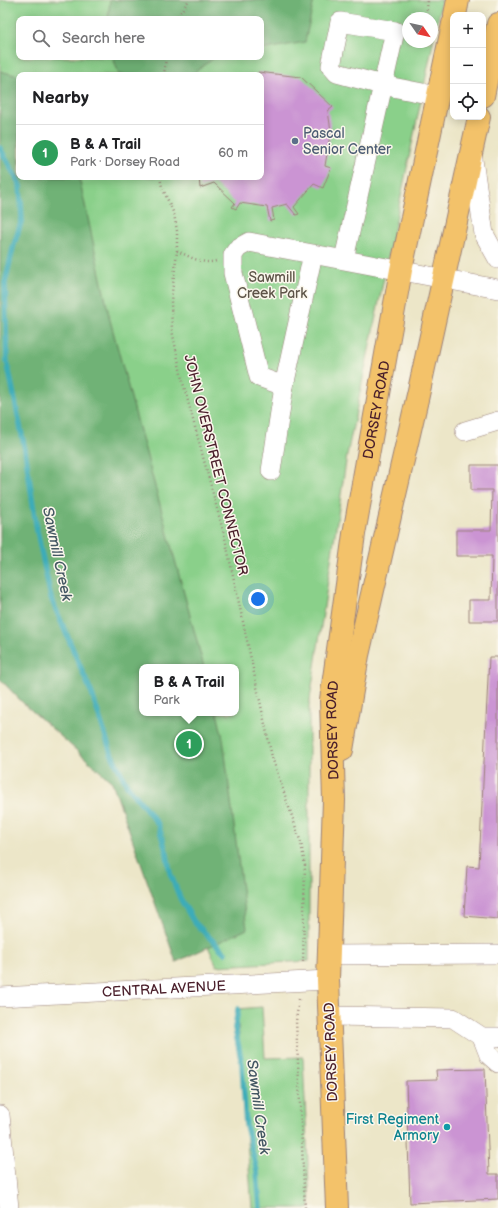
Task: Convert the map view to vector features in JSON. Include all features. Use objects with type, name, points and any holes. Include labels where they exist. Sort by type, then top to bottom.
[{"type":"main road","points":[[456,12],[458,0]]},
{"type":"main road","points":[[486,84],[498,24]]},
{"type":"main road","name":"DORSEY ROAD","points":[[337,1208],[328,980],[334,800],[331,700],[354,534],[401,270],[450,38]]},
{"type":"main road","name":"DORSEY ROAD","points":[[334,800],[358,655],[478,120]]},
{"type":"street","points":[[344,259],[382,85],[438,96]]},
{"type":"street","points":[[472,152],[484,234],[498,259]]},
{"type":"street","points":[[284,386],[259,376],[233,273],[233,255],[238,248],[249,242],[498,289]]},
{"type":"street","points":[[271,471],[284,386],[313,254]]},
{"type":"street","points":[[465,431],[498,421]]},
{"type":"street","points":[[329,955],[498,954]]},
{"type":"street","name":"CENTRAL AVENUE","points":[[0,997],[328,980]]},
{"type":"street","points":[[330,1016],[453,1018],[490,1037],[489,1055],[498,1063]]},
{"type":"street","points":[[0,1115],[9,1208]]},
{"type":"path","points":[[178,16],[189,0]]},
{"type":"path","points":[[427,12],[428,0]]},
{"type":"path","points":[[164,72],[166,60]]},
{"type":"path","name":"JOHN OVERSTREET CONNECTOR","points":[[161,180],[162,187],[174,214],[177,231],[177,251],[171,301],[172,330],[182,379],[226,538],[272,757],[302,843],[305,865],[305,954],[296,1020],[305,1208]]},
{"type":"path","points":[[177,251],[198,261],[211,262],[233,255]]},
{"type":"green space","name":"Sawmill Creek Park","points":[[0,0],[442,0],[438,19],[438,12],[402,12],[402,48],[432,48],[347,455],[309,706],[309,961],[217,966],[146,811],[0,142]]},
{"type":"green space","points":[[110,0],[314,0],[305,42],[264,49],[264,16],[108,16]]},
{"type":"green space","points":[[114,60],[211,60],[195,72],[118,72]]},
{"type":"green space","points":[[0,71],[16,75],[16,180],[80,180],[110,320],[203,664],[139,664],[139,716],[218,716],[223,738],[247,929],[176,962],[112,782],[22,702],[0,679]]},
{"type":"green space","points":[[262,1007],[265,1058],[303,1057],[310,1208],[252,1208],[237,1009]]},
{"type":"building","name":"Pascal Senior Center","points":[[264,73],[301,77],[333,107],[328,111],[331,131],[338,130],[338,133],[330,135],[325,166],[331,168],[323,188],[314,184],[294,207],[299,214],[296,215],[287,204],[272,208],[274,220],[270,221],[267,207],[240,203],[236,209],[232,207],[235,203],[214,183],[200,188],[199,180],[264,180]]},
{"type":"building","points":[[471,465],[498,465],[498,621],[469,621],[469,600],[491,600],[492,556],[456,556],[456,530],[491,530],[492,490],[471,490]]},
{"type":"building","points":[[489,657],[498,657],[498,919],[464,916],[467,866],[479,867]]},
{"type":"building","name":"First Regiment Armory","points":[[485,1069],[489,1174],[498,1174],[498,1199],[410,1203],[406,1081],[437,1080],[436,1070]]},
{"type":"waterway","name":"Sawmill Creek","points":[[0,148],[16,178]]},
{"type":"waterway","name":"Sawmill Creek","points":[[17,180],[20,185],[22,219],[13,248],[5,283],[7,361],[25,450],[37,531],[51,598],[92,694],[111,753],[127,785],[158,824],[167,854],[170,873],[180,898],[194,922],[225,953]]},
{"type":"waterway","name":"Sawmill Creek","points":[[238,1009],[235,1028],[242,1064],[246,1125],[257,1171],[260,1208]]},
{"type":"place","name":"Pascal Senior Center","points":[[295,141]]},
{"type":"place","name":"B & A Trail","points":[[189,744]]},
{"type":"place","name":"First Regiment Armory","points":[[447,1127]]}]
